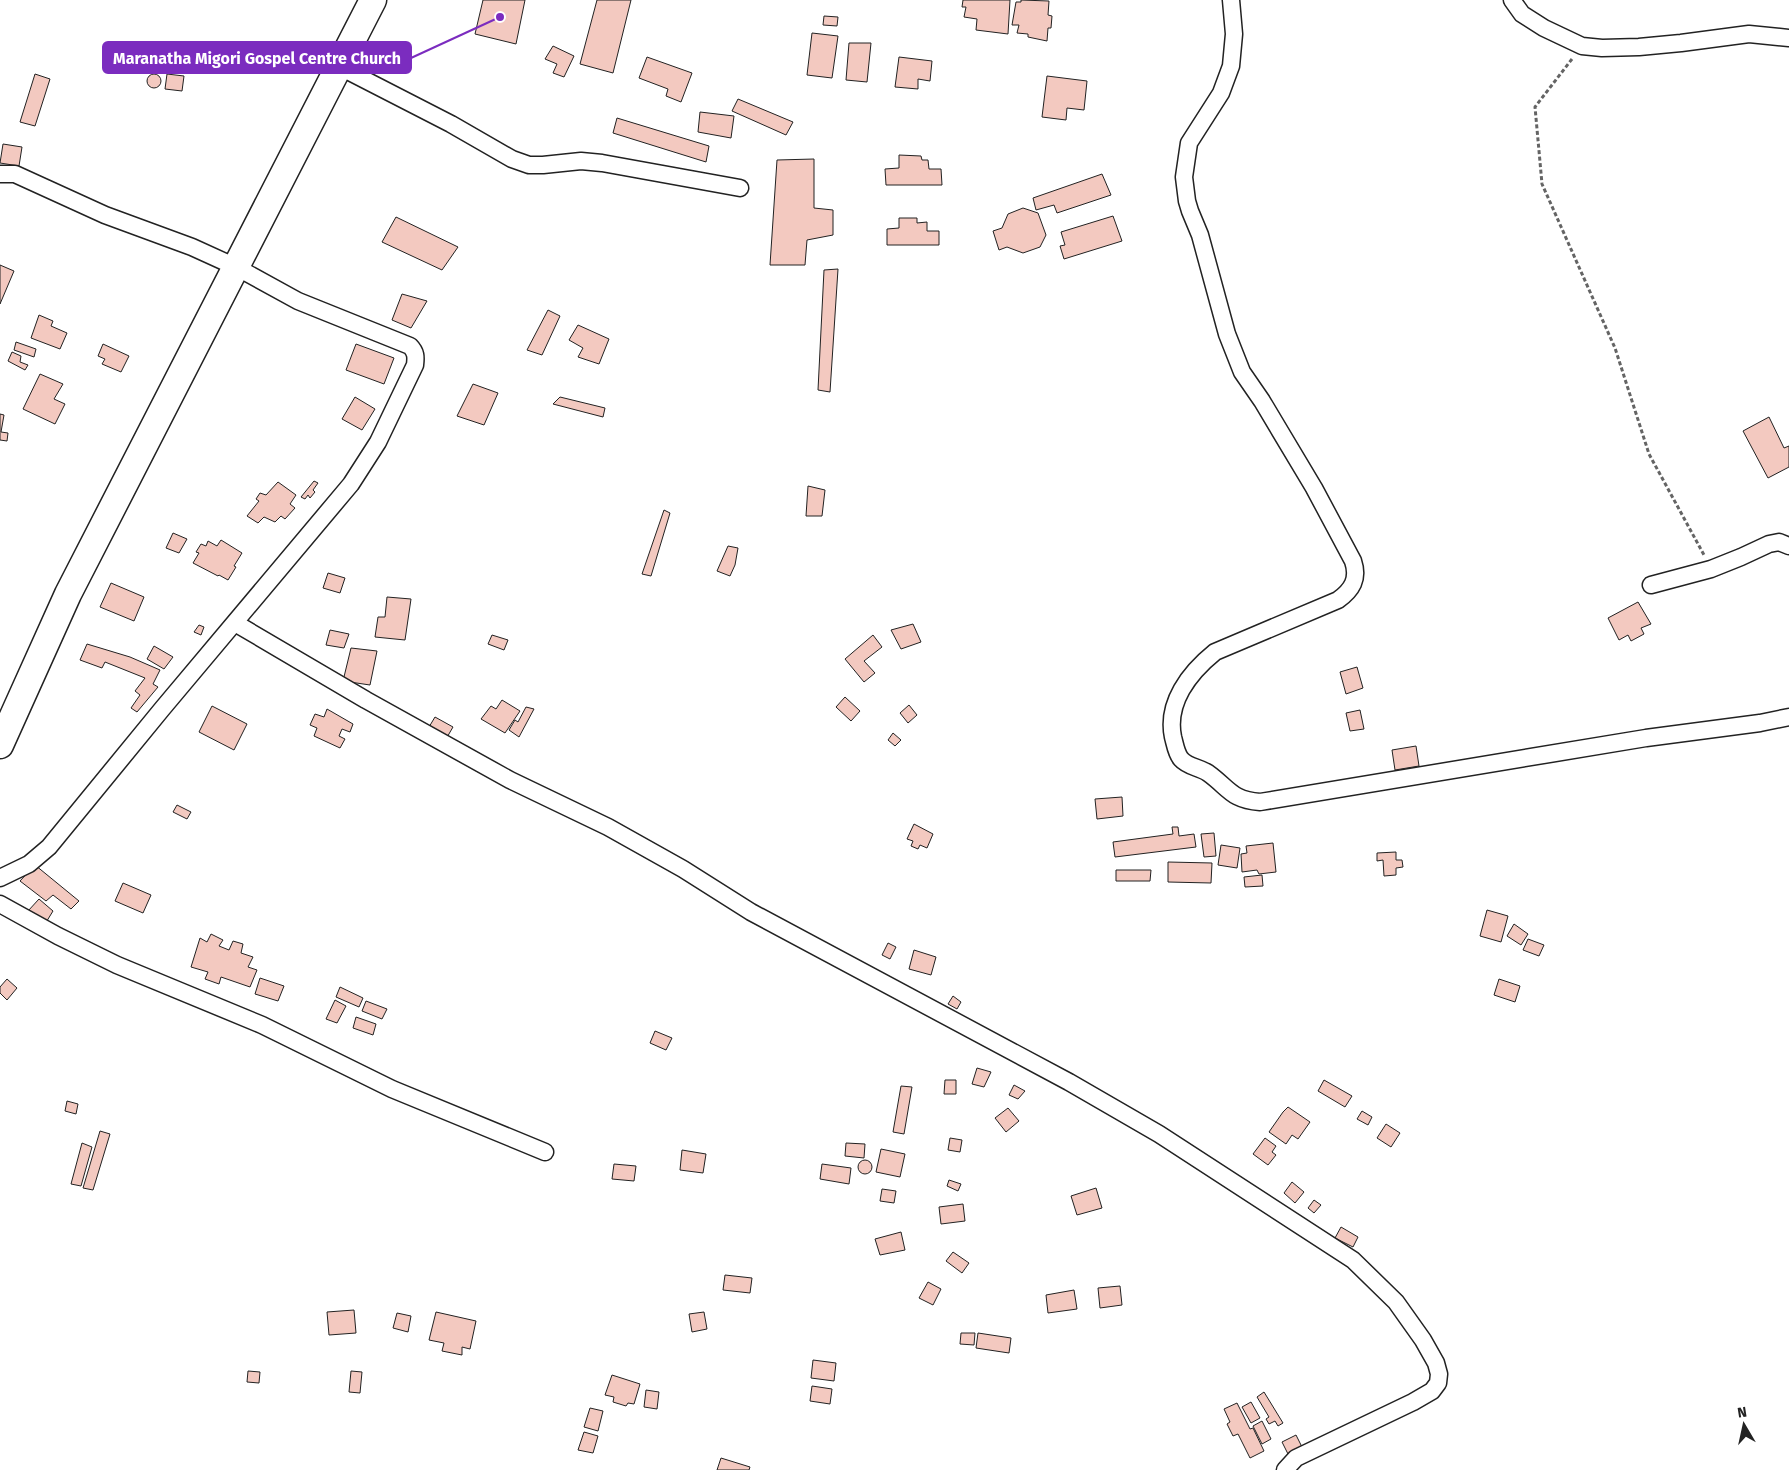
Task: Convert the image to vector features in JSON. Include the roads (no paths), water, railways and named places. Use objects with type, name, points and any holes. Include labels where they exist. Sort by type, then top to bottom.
[{"type":"highway","points":[[0,745],[68,594],[373,0]]},
{"type":"street","points":[[1231,0],[1234,34],[1231,66],[1221,94],[1189,143],[1184,177],[1187,201],[1200,235],[1227,334],[1238,363],[1314,488],[1353,562],[1356,578],[1352,587],[1338,600],[1215,652],[1199,666],[1178,697],[1172,715],[1171,722],[1175,747],[1180,758],[1190,766],[1206,772],[1235,797],[1246,801],[1260,802],[1646,738],[1760,723],[1789,717]]},
{"type":"street","points":[[1512,0],[1522,14],[1544,28],[1582,46],[1602,48],[1639,47],[1749,34],[1789,38]]},
{"type":"street","points":[[338,66],[451,124],[512,159],[528,165],[581,161],[602,163],[740,188]]},
{"type":"street","points":[[0,174],[15,174],[90,208],[192,246],[236,267],[298,301],[410,346],[416,358],[415,365],[393,412],[364,466],[351,484],[49,847],[29,864],[0,878]]},
{"type":"street","points":[[1651,585],[1711,569],[1741,558],[1770,544],[1779,542],[1789,546]]},
{"type":"street","points":[[235,623],[366,700],[510,780],[608,827],[683,869],[751,912],[898,989],[1160,1134],[1353,1260],[1396,1302],[1424,1340],[1436,1363],[1439,1374],[1438,1383],[1432,1391],[1413,1402],[1296,1458],[1285,1470]]},
{"type":"street","points":[[0,904],[58,936],[117,965],[270,1028],[384,1086],[545,1152]]},
{"type":"place","name":"Maranatha Migori Gospel Centre Church","points":[[500,17]]}]
